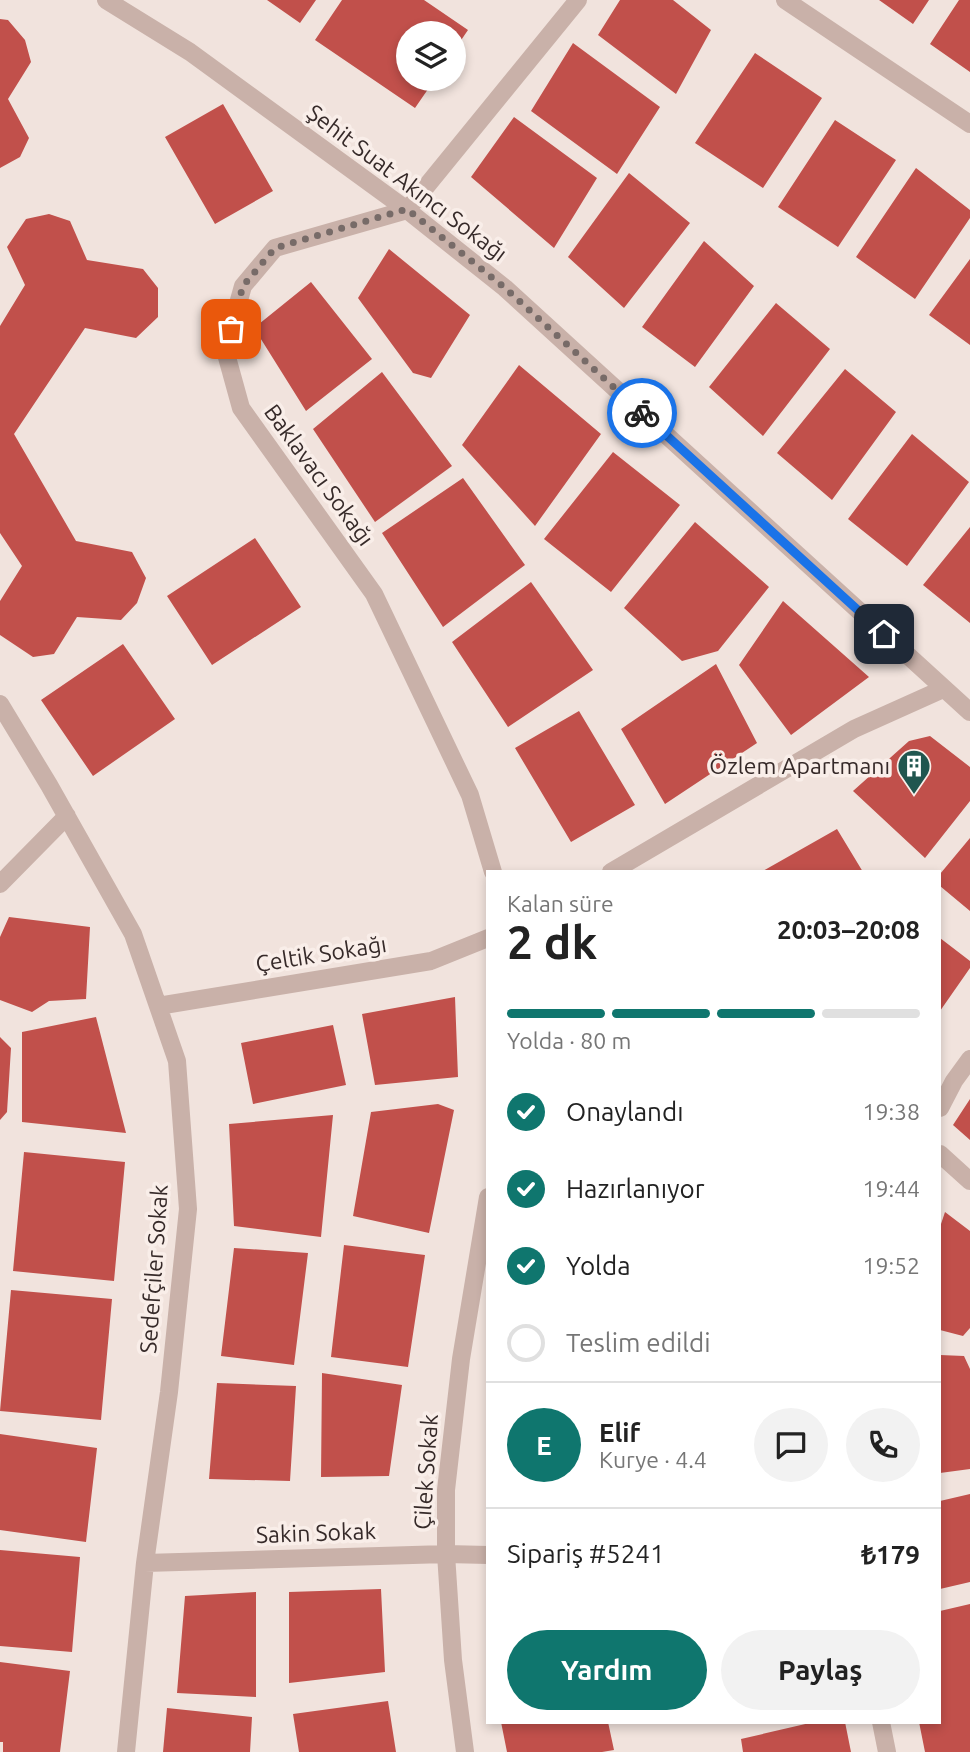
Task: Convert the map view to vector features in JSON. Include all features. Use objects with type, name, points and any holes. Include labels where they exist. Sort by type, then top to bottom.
[{"type":"street","name":"Şehit Suat Akıncı Sokağı","points":[[106,0],[190,52],[407,209],[505,288],[970,712]]},
{"type":"street","points":[[407,209],[578,0]]},
{"type":"street","points":[[785,0],[970,124]]},
{"type":"street","name":"Baklavacı Sokağı","points":[[407,209],[275,248],[243,286],[225,350],[241,408],[374,594],[470,795],[493,870]]},
{"type":"street","points":[[614,870],[854,729],[943,689]]},
{"type":"street","name":"Sedefçiler Sokak","points":[[0,704],[133,934],[177,1061],[188,1209],[169,1392],[145,1563],[126,1752]]},
{"type":"street","points":[[0,884],[67,816]]},
{"type":"street","name":"Çeltik Sokağı","points":[[158,1006],[431,961],[486,940]]},
{"type":"street","points":[[941,1106],[970,1059]]},
{"type":"street","points":[[941,1155],[970,1181]]},
{"type":"street","name":"Çilek Sokak","points":[[465,1752],[453,1660],[446,1554],[446,1490],[460,1372],[486,1210]]},
{"type":"street","name":"Sakin Sokak","points":[[145,1563],[486,1555]]},
{"type":"street","points":[[881,1724],[887,1752]]},
{"type":"building","points":[[267,0],[316,0],[300,23]]},
{"type":"building","points":[[342,0],[424,0],[455,21],[396,21],[396,91],[427,91],[415,108],[315,40]]},
{"type":"building","points":[[620,0],[673,0],[711,30],[676,94],[598,35]]},
{"type":"building","points":[[879,0],[929,0],[913,24]]},
{"type":"building","points":[[959,0],[970,0],[970,72],[930,44]]},
{"type":"building","points":[[0,19],[8,20],[25,40],[31,62],[8,99],[29,138],[20,157],[0,168]]},
{"type":"building","points":[[573,43],[660,107],[617,174],[531,111]]},
{"type":"building","points":[[755,53],[822,98],[763,188],[695,143]]},
{"type":"building","points":[[223,104],[273,191],[215,224],[165,137]]},
{"type":"building","points":[[514,117],[597,178],[554,248],[471,177]]},
{"type":"building","points":[[835,120],[896,160],[838,247],[778,207]]},
{"type":"building","points":[[916,168],[970,210],[970,218],[915,299],[856,257]]},
{"type":"building","points":[[629,173],[690,223],[624,308],[568,257]]},
{"type":"building","points":[[49,214],[70,221],[87,260],[143,269],[158,288],[158,317],[136,338],[85,328],[14,434],[76,541],[132,552],[146,578],[137,603],[121,620],[77,617],[54,654],[33,657],[0,635],[0,601],[22,566],[0,533],[0,326],[25,285],[7,247],[26,219]]},
{"type":"building","points":[[704,241],[754,286],[695,367],[642,327]]},
{"type":"building","points":[[389,249],[470,315],[431,378],[413,373],[358,298]]},
{"type":"building","points":[[970,259],[970,345],[929,315]]},
{"type":"building","points":[[311,282],[372,359],[306,411],[254,328]]},
{"type":"building","points":[[776,303],[830,349],[763,436],[709,387]]},
{"type":"building","points":[[519,365],[601,434],[535,526],[462,445]]},
{"type":"building","points":[[845,369],[896,412],[832,500],[777,453]]},
{"type":"building","points":[[382,372],[452,466],[375,522],[313,429]]},
{"type":"building","points":[[912,434],[969,482],[907,566],[848,519]]},
{"type":"building","points":[[613,452],[680,505],[611,592],[544,539]]},
{"type":"building","points":[[463,478],[525,565],[443,627],[382,533]]},
{"type":"building","points":[[695,522],[769,587],[718,651],[682,661],[624,608]]},
{"type":"building","points":[[970,527],[970,623],[923,585]]},
{"type":"building","points":[[255,538],[301,607],[212,665],[167,596]]},
{"type":"building","points":[[531,582],[593,670],[508,727],[452,642]]},
{"type":"building","points":[[783,601],[869,677],[791,735],[739,665]]},
{"type":"building","points":[[123,644],[175,719],[93,776],[41,700]]},
{"type":"building","points":[[716,664],[757,743],[665,804],[621,729]]},
{"type":"building","points":[[579,711],[635,805],[571,842],[515,748]]},
{"type":"building","name":"Özlem Apartmanı","points":[[930,736],[970,767],[970,801],[925,858],[853,791],[909,741]]},
{"type":"building","points":[[837,829],[862,870],[765,870]]},
{"type":"building","points":[[970,838],[970,911],[941,887],[941,873]]},
{"type":"building","points":[[9,917],[90,927],[86,999],[49,1001],[32,1012],[0,1000],[0,937]]},
{"type":"building","points":[[941,939],[970,961],[970,968],[941,1010]]},
{"type":"building","points":[[455,997],[458,1077],[375,1085],[362,1014]]},
{"type":"building","points":[[96,1017],[126,1133],[22,1122],[22,1032]]},
{"type":"building","points":[[333,1025],[346,1085],[253,1104],[241,1043]]},
{"type":"building","points":[[0,1037],[11,1048],[7,1112],[0,1120]]},
{"type":"building","points":[[970,1099],[970,1140],[953,1125]]},
{"type":"building","points":[[438,1104],[454,1110],[429,1233],[353,1216],[371,1112]]},
{"type":"building","points":[[333,1115],[321,1237],[234,1226],[229,1124]]},
{"type":"building","points":[[24,1152],[125,1162],[114,1281],[13,1271]]},
{"type":"building","points":[[945,1212],[970,1231],[970,1328],[963,1336],[941,1330],[941,1224]]},
{"type":"building","points":[[344,1245],[425,1255],[408,1367],[331,1357]]},
{"type":"building","points":[[234,1248],[308,1253],[294,1365],[221,1356]]},
{"type":"building","points":[[11,1290],[112,1299],[101,1420],[0,1411]]},
{"type":"building","points":[[941,1355],[964,1356],[970,1369],[970,1469],[941,1473]]},
{"type":"building","points":[[322,1373],[402,1385],[389,1476],[321,1477]]},
{"type":"building","points":[[217,1383],[296,1386],[290,1481],[209,1479]]},
{"type":"building","points":[[0,1434],[97,1448],[86,1542],[0,1530]]},
{"type":"building","points":[[970,1494],[970,1582],[941,1589],[941,1501]]},
{"type":"building","points":[[0,1550],[80,1557],[72,1652],[0,1646]]},
{"type":"building","points":[[381,1589],[385,1672],[289,1683],[289,1592]]},
{"type":"building","points":[[256,1592],[256,1697],[177,1693],[185,1596]]},
{"type":"building","points":[[970,1604],[970,1752],[925,1752],[919,1724],[941,1724],[941,1611]]},
{"type":"building","points":[[0,1662],[70,1671],[60,1752],[3,1752],[3,1742],[0,1742]]},
{"type":"building","points":[[388,1701],[396,1752],[299,1752],[293,1714]]},
{"type":"building","points":[[167,1708],[252,1717],[250,1752],[163,1752]]},
{"type":"building","points":[[501,1724],[608,1724],[614,1750],[602,1752],[507,1752]]},
{"type":"building","points":[[805,1724],[845,1724],[851,1752],[743,1752],[741,1739]]},
{"type":"way so far","points":[[231,329],[243,286],[275,248],[407,209],[505,288],[642,413]]},
{"type":"place","name":"Özlem Apartmanı","points":[[914,796]]},
{"type":"route","points":[[642,413],[884,634]]}]
